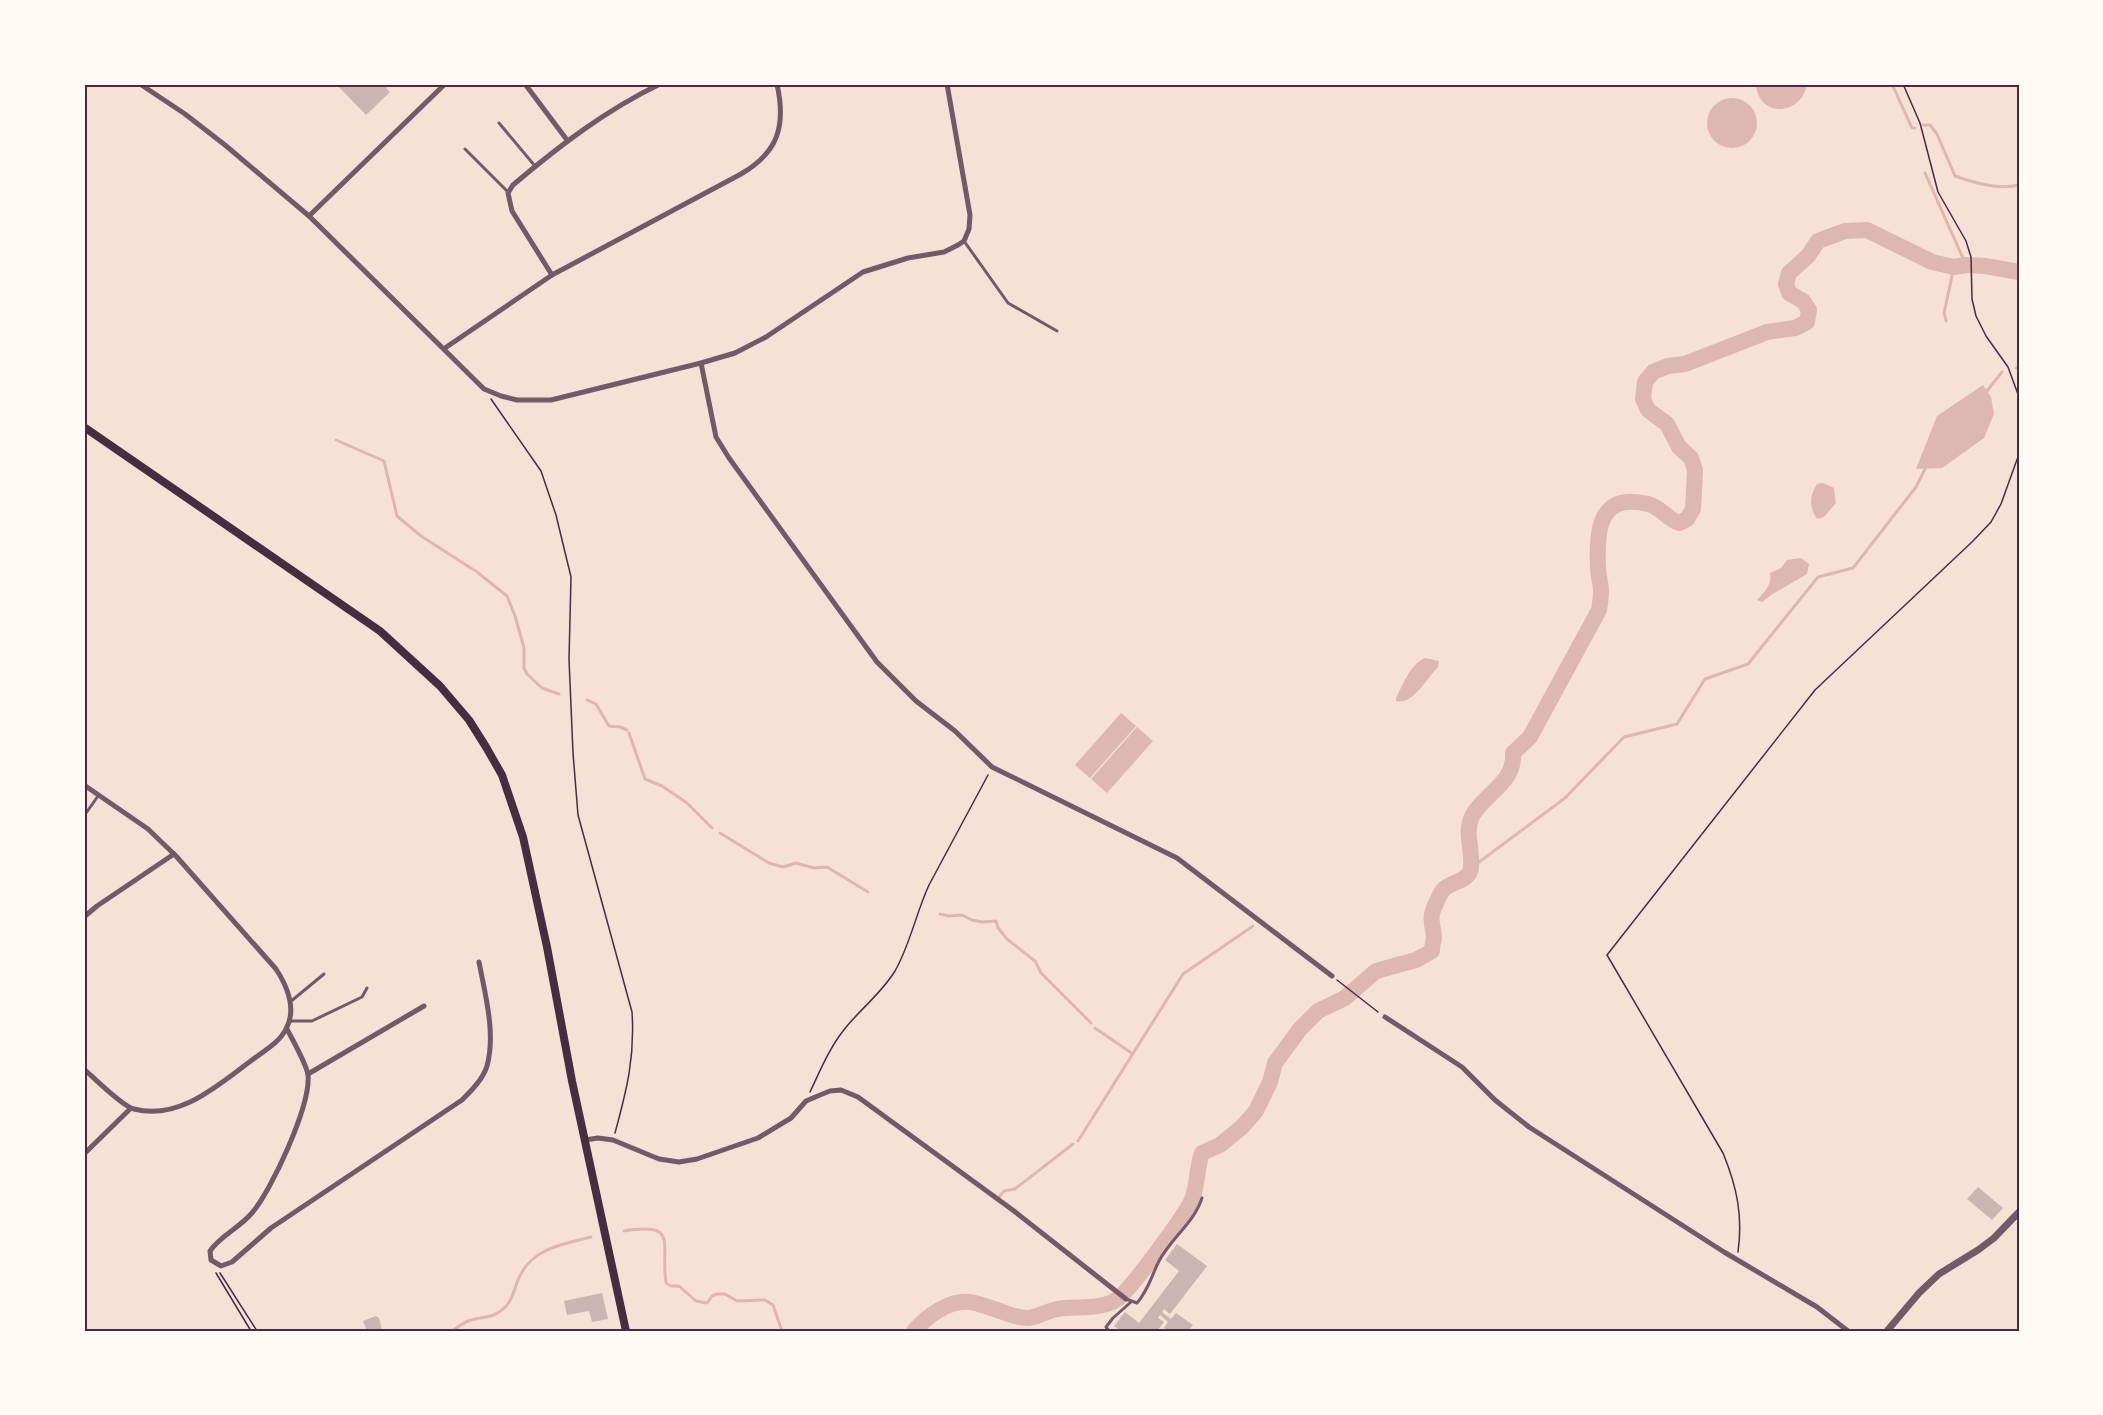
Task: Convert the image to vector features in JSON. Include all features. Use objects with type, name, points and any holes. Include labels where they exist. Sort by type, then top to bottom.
[{"type":"main road","points":[[84,427],[380,631],[440,686],[469,720],[502,775],[523,837],[626,1331]]},
{"type":"street","points":[[140,84],[217,138],[309,216],[484,389],[517,400],[551,400],[735,353],[766,337],[863,272],[908,258],[944,252],[964,241],[969,229],[970,215],[947,84]]},
{"type":"street","points":[[309,216],[445,84]]},
{"type":"street","points":[[525,84],[567,140]]},
{"type":"street","points":[[552,275],[512,211],[508,193],[513,185],[567,140],[648,87],[660,84]]},
{"type":"street","points":[[445,348],[552,275],[702,196],[761,161],[773,144],[781,125],[781,103],[777,84]]},
{"type":"street","points":[[701,363],[717,438],[729,458],[877,662],[916,701],[955,731],[993,767],[1177,858],[1332,976]]},
{"type":"street","points":[[84,786],[148,829],[174,854],[276,969],[286,985],[291,1002],[287,1029],[277,1041],[207,1093],[176,1108],[162,1112],[130,1109],[84,1069]]},
{"type":"street","points":[[84,917],[174,854]]},
{"type":"street","points":[[287,1029],[308,1074],[305,1099],[294,1134],[279,1167],[253,1213],[214,1245],[210,1251],[211,1260],[219,1265],[232,1262],[271,1228],[462,1100],[480,1081],[487,1065],[490,1032],[479,962]]},
{"type":"street","points":[[308,1074],[424,1006]]},
{"type":"street","points":[[1385,1017],[1462,1067],[1495,1100],[1529,1127],[1817,1307],[1848,1331]]},
{"type":"street","points":[[585,1140],[598,1138],[614,1140],[659,1159],[679,1162],[697,1159],[758,1138],[791,1118],[806,1101],[830,1091],[841,1090],[858,1097],[1014,1211],[1129,1300]]},
{"type":"street","points":[[84,1154],[130,1109]]},
{"type":"street","points":[[1887,1331],[1919,1293],[1939,1274],[1986,1244],[2019,1212]]},
{"type":"lane","points":[[499,123],[535,166]]},
{"type":"lane","points":[[465,149],[508,193]]},
{"type":"lane","points":[[964,241],[1008,303],[1057,330]]},
{"type":"lane","points":[[84,816],[98,796]]},
{"type":"lane","points":[[291,1002],[324,974]]},
{"type":"lane","points":[[289,1021],[312,1020],[362,997],[367,988]]},
{"type":"lane","points":[[1109,1331],[1106,1327],[1129,1300],[1137,1303],[1147,1291],[1160,1260],[1198,1210],[1202,1198]]},
{"type":"path","points":[[1902,84],[1920,123],[1938,192],[1966,241],[1971,257],[1972,299],[1976,316],[1986,336],[2008,368],[2019,397]]},
{"type":"path","points":[[484,389],[541,471],[556,515],[571,577],[570,670],[578,815],[632,1012],[634,1040],[629,1083],[614,1140]]},
{"type":"path","points":[[1737,1259],[1740,1214],[1733,1178],[1712,1134],[1607,955],[1815,690],[1870,640],[1991,522],[2001,504],[2019,454]]},
{"type":"path","points":[[806,1101],[826,1057],[842,1031],[894,973],[905,951],[920,904],[929,885],[993,767]]},
{"type":"path","points":[[1332,976],[1385,1017]]},
{"type":"path","points":[[219,1265],[216,1275],[251,1331]]},
{"type":"path","points":[[219,1265],[220,1272],[256,1331]]},
{"type":"shaded area","points":[[1756,84],[1807,84],[1797,103],[1780,109],[1771,108],[1764,103]]},
{"type":"shaded area","points":[[1727,98],[1737,98],[1750,105],[1757,118],[1757,128],[1750,141],[1737,148],[1727,148],[1718,144],[1711,137],[1707,128],[1707,118],[1711,109],[1718,102]]},
{"type":"shaded area","points":[[1983,385],[1991,397],[1994,414],[1984,438],[1942,468],[1916,469],[1937,416]]},
{"type":"shaded area","points":[[1823,483],[1834,488],[1836,503],[1824,517],[1817,519],[1812,510],[1811,497],[1817,484]]},
{"type":"shaded area","points":[[1801,558],[1809,564],[1807,574],[1762,602],[1757,600],[1769,584],[1770,573],[1781,568],[1787,560]]},
{"type":"shaded area","points":[[1425,658],[1439,661],[1438,667],[1414,695],[1402,701],[1396,701],[1411,670]]},
{"type":"shaded area","points":[[1121,713],[1136,726],[1090,778],[1075,765]]},
{"type":"shaded area","points":[[1137,727],[1153,741],[1107,793],[1091,779]]},
{"type":"building","points":[[336,84],[390,84],[386,88],[390,92],[366,115]]},
{"type":"building","points":[[1978,1187],[2003,1208],[1992,1220],[1967,1199]]},
{"type":"building","points":[[1177,1244],[1207,1266],[1170,1314],[1164,1309],[1162,1312],[1171,1319],[1176,1313],[1193,1325],[1188,1331],[1168,1331],[1164,1328],[1168,1322],[1160,1315],[1158,1318],[1164,1322],[1157,1331],[1121,1331],[1114,1326],[1125,1312],[1139,1323],[1179,1271],[1165,1260]]},
{"type":"building","points":[[602,1293],[608,1319],[592,1322],[589,1311],[567,1315],[564,1301]]},
{"type":"building","points":[[376,1316],[379,1318],[382,1330],[367,1331],[363,1321]]},
{"type":"waterway","points":[[1892,84],[1912,128],[1915,128]]},
{"type":"waterway","points":[[1923,125],[1930,125],[1937,134],[1955,176],[1995,186],[2019,185]]},
{"type":"waterway","points":[[1925,173],[1966,265]]},
{"type":"waterway","points":[[914,1331],[939,1310],[961,1302],[977,1303],[1013,1316],[1027,1318],[1057,1309],[1103,1305],[1116,1300],[1144,1270],[1186,1211],[1195,1190],[1202,1153],[1220,1145],[1242,1127],[1256,1111],[1270,1082],[1275,1063],[1300,1029],[1318,1011],[1345,998],[1376,971],[1416,960],[1432,951],[1434,938],[1432,917],[1437,901],[1447,886],[1464,878],[1470,872],[1469,826],[1471,819],[1480,805],[1510,771],[1513,753],[1530,737],[1599,610],[1601,591],[1598,571],[1598,540],[1604,517],[1610,509],[1619,504],[1632,502],[1653,506],[1679,523],[1687,519],[1693,509],[1695,470],[1691,458],[1679,447],[1667,424],[1648,410],[1643,399],[1645,382],[1653,372],[1668,366],[1685,364],[1767,332],[1795,328],[1807,322],[1809,310],[1803,301],[1789,293],[1786,284],[1789,273],[1808,256],[1818,241],[1845,231],[1867,230],[1932,262],[1954,267],[1985,266],[2019,272]]},
{"type":"waterway","points":[[1946,321],[1944,313],[1954,267]]},
{"type":"waterway","points":[[1987,391],[2002,372]]},
{"type":"waterway","points":[[336,440],[384,461],[397,516],[421,536],[477,572],[507,596],[524,648],[524,668],[527,674],[542,688],[559,694]]},
{"type":"waterway","points":[[1471,868],[1565,798],[1624,737],[1677,724],[1705,679],[1748,664],[1818,577],[1853,568],[1916,487],[1925,469]]},
{"type":"waterway","points":[[587,700],[596,704],[609,726],[627,730]]},
{"type":"waterway","points":[[629,733],[645,779],[662,786],[687,803],[712,828]]},
{"type":"waterway","points":[[720,833],[769,863],[783,867],[796,863],[814,868],[827,867],[868,892]]},
{"type":"waterway","points":[[940,914],[962,915],[982,922],[996,921],[998,928],[1007,939],[1035,961],[1041,973],[1091,1023]]},
{"type":"waterway","points":[[1078,1141],[1183,974],[1253,926]]},
{"type":"waterway","points":[[1095,1028],[1133,1054]]},
{"type":"waterway","points":[[999,1197],[1004,1191],[1015,1189],[1073,1144]]},
{"type":"waterway","points":[[624,1231],[642,1229],[660,1233],[665,1247],[666,1283],[679,1286],[696,1301],[707,1303],[712,1296],[717,1294],[725,1294],[737,1301],[765,1300],[773,1305],[782,1331]]},
{"type":"waterway","points":[[452,1331],[468,1321],[491,1316],[503,1309],[511,1299],[518,1280],[530,1261],[558,1246],[591,1237]]}]
